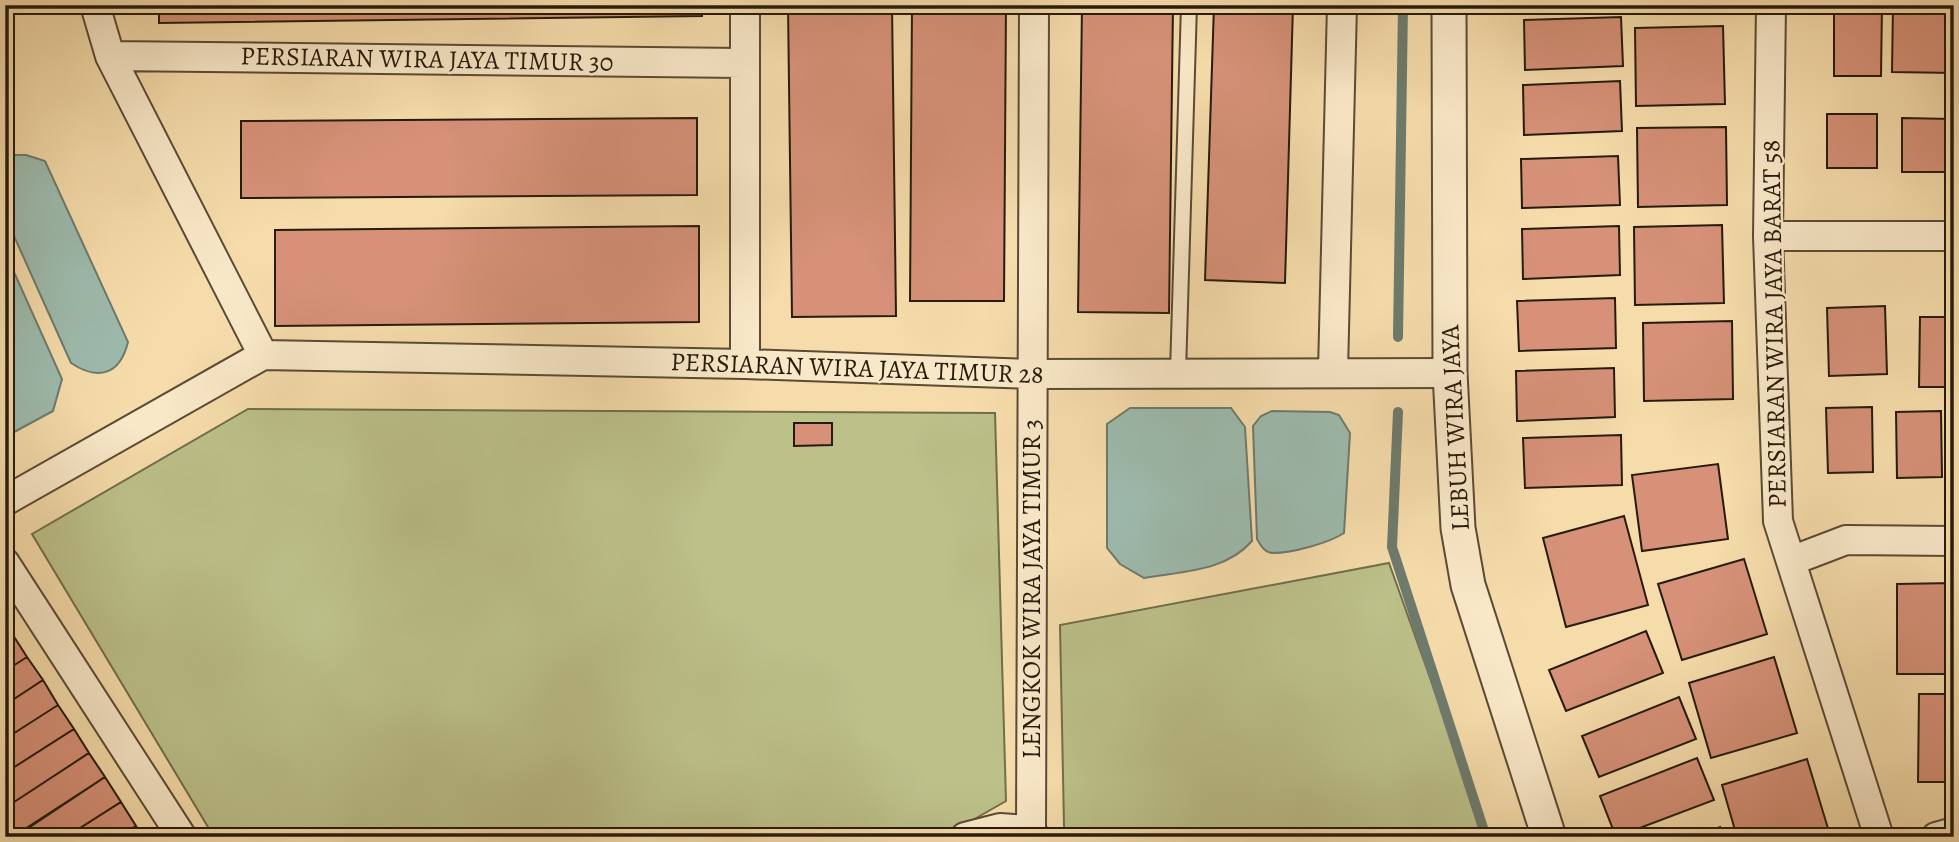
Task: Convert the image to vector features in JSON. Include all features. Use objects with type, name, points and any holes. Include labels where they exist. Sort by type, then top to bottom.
[{"type":"street","points":[[5,501],[263,355],[110,56],[95,5]]},
{"type":"street","points":[[745,5],[745,364]]},
{"type":"street","name":"LENGKOK WIRA JAYA TIMUR 3","points":[[1033,833],[1030,374],[1034,5]]},
{"type":"street","points":[[1333,371],[1342,5]]},
{"type":"street","name":"LEBUH WIRA JAYA","points":[[1449,5],[1450,373],[1458,527],[1468,585],[1549,837]]},
{"type":"street","name":"PERSIARAN WIRA JAYA BARAT 58","points":[[1771,5],[1768,236],[1778,521],[1879,837]]},
{"type":"street","name":"PERSIARAN WIRA JAYA TIMUR 30","points":[[110,56],[743,62]]},
{"type":"street","points":[[1768,236],[1954,236]]},
{"type":"street","name":"PERSIARAN WIRA JAYA TIMUR 28","points":[[263,355],[745,364],[1030,374],[1333,371],[1450,373]]},
{"type":"street","points":[[1791,561],[1846,540],[1954,541]]},
{"type":"street","points":[[5,563],[182,837]]},
{"type":"street","points":[[965,837],[1000,828],[1033,833]]},
{"type":"street","points":[[1936,837],[1954,832]]},
{"type":"lane","points":[[1178,372],[1189,5]]},
{"type":"green space","points":[[248,409],[995,413],[1006,801],[943,837],[214,837],[32,534]]},
{"type":"green space","points":[[1389,563],[1487,837],[1069,837],[1064,826],[1060,625]]},
{"type":"shaded area","points":[[5,155],[26,155],[45,161],[128,342],[120,362],[107,372],[90,372],[71,363],[5,216]]},
{"type":"shaded area","points":[[5,252],[62,379],[53,411],[5,437]]},
{"type":"shaded area","points":[[1130,408],[1231,408],[1245,427],[1252,541],[1241,551],[1229,559],[1202,568],[1144,578],[1120,564],[1107,548],[1107,424]]},
{"type":"shaded area","points":[[1272,411],[1330,412],[1339,415],[1350,433],[1344,533],[1310,547],[1270,553],[1257,539],[1253,426],[1261,416]]},
{"type":"building","points":[[159,5],[702,5],[702,16],[159,23]]},
{"type":"building","points":[[788,5],[892,5],[896,316],[792,317]]},
{"type":"building","points":[[912,5],[1006,5],[1004,301],[910,301]]},
{"type":"building","points":[[1082,5],[1173,5],[1169,313],[1078,312]]},
{"type":"building","points":[[1214,5],[1293,5],[1285,283],[1205,280]]},
{"type":"building","points":[[1644,5],[1683,5],[1645,9]]},
{"type":"building","points":[[1834,5],[1882,5],[1881,76],[1834,76]]},
{"type":"building","points":[[1893,5],[1954,5],[1954,73],[1892,72]]},
{"type":"building","points":[[1621,17],[1623,66],[1525,70],[1524,20]]},
{"type":"building","points":[[1723,26],[1725,104],[1636,106],[1635,28]]},
{"type":"building","points":[[1620,81],[1622,131],[1524,135],[1523,85]]},
{"type":"building","points":[[1827,114],[1877,114],[1877,168],[1827,168]]},
{"type":"building","points":[[697,118],[697,195],[241,198],[241,121]]},
{"type":"building","points":[[1902,118],[1952,119],[1952,172],[1902,172]]},
{"type":"building","points":[[1726,127],[1727,205],[1638,207],[1637,128]]},
{"type":"building","points":[[1618,156],[1620,205],[1522,208],[1521,159]]},
{"type":"building","points":[[1722,225],[1724,303],[1635,305],[1634,227]]},
{"type":"building","points":[[699,226],[699,322],[275,326],[275,230]]},
{"type":"building","points":[[1619,226],[1620,275],[1523,279],[1522,229]]},
{"type":"building","points":[[1615,298],[1616,348],[1519,351],[1517,301]]},
{"type":"building","points":[[1885,306],[1887,374],[1829,376],[1827,308]]},
{"type":"building","points":[[1920,317],[1954,317],[1954,387],[1919,387]]},
{"type":"building","points":[[1732,321],[1733,399],[1644,401],[1643,323]]},
{"type":"building","points":[[1614,368],[1615,417],[1517,421],[1516,371]]},
{"type":"building","points":[[1872,407],[1873,472],[1828,473],[1826,408]]},
{"type":"building","points":[[1941,411],[1942,477],[1897,478],[1896,412]]},
{"type":"building","points":[[794,423],[832,423],[832,445],[794,446]]},
{"type":"building","points":[[1621,435],[1622,485],[1525,488],[1523,438]]},
{"type":"building","points":[[1718,464],[1728,539],[1642,551],[1632,475]]},
{"type":"building","points":[[1624,516],[1648,605],[1566,627],[1543,538]]},
{"type":"building","points":[[1744,559],[1767,634],[1682,660],[1658,584]]},
{"type":"building","points":[[1954,583],[1954,674],[1897,674],[1897,584]]},
{"type":"building","points":[[1646,631],[1663,673],[1566,711],[1549,670]]},
{"type":"building","points":[[11,632],[27,657],[5,671],[5,636]]},
{"type":"building","points":[[27,657],[43,680],[5,705],[5,671]]},
{"type":"building","points":[[1774,657],[1797,733],[1711,758],[1689,683]]},
{"type":"building","points":[[43,680],[58,705],[5,739],[5,705]]},
{"type":"building","points":[[1919,694],[1954,694],[1954,782],[1918,782]]},
{"type":"building","points":[[1679,697],[1696,739],[1599,777],[1582,736]]},
{"type":"building","points":[[58,705],[74,729],[5,773],[5,739]]},
{"type":"building","points":[[74,729],[89,753],[5,808],[5,773]]},
{"type":"building","points":[[89,753],[105,777],[14,836],[5,822],[5,808]]},
{"type":"building","points":[[1697,758],[1714,800],[1616,837],[1600,796]]},
{"type":"building","points":[[1807,759],[1830,835],[1737,837],[1722,785]]},
{"type":"building","points":[[105,777],[121,802],[66,837],[15,837]]},
{"type":"building","points":[[121,802],[136,826],[119,837],[66,837]]},
{"type":"building","points":[[136,826],[143,837],[119,837]]},
{"type":"building","points":[[1720,827],[1723,837],[1695,837]]},
{"type":"waterway","points":[[1398,337],[1403,5]]},
{"type":"waterway","points":[[1398,412],[1392,547],[1486,837]]}]
